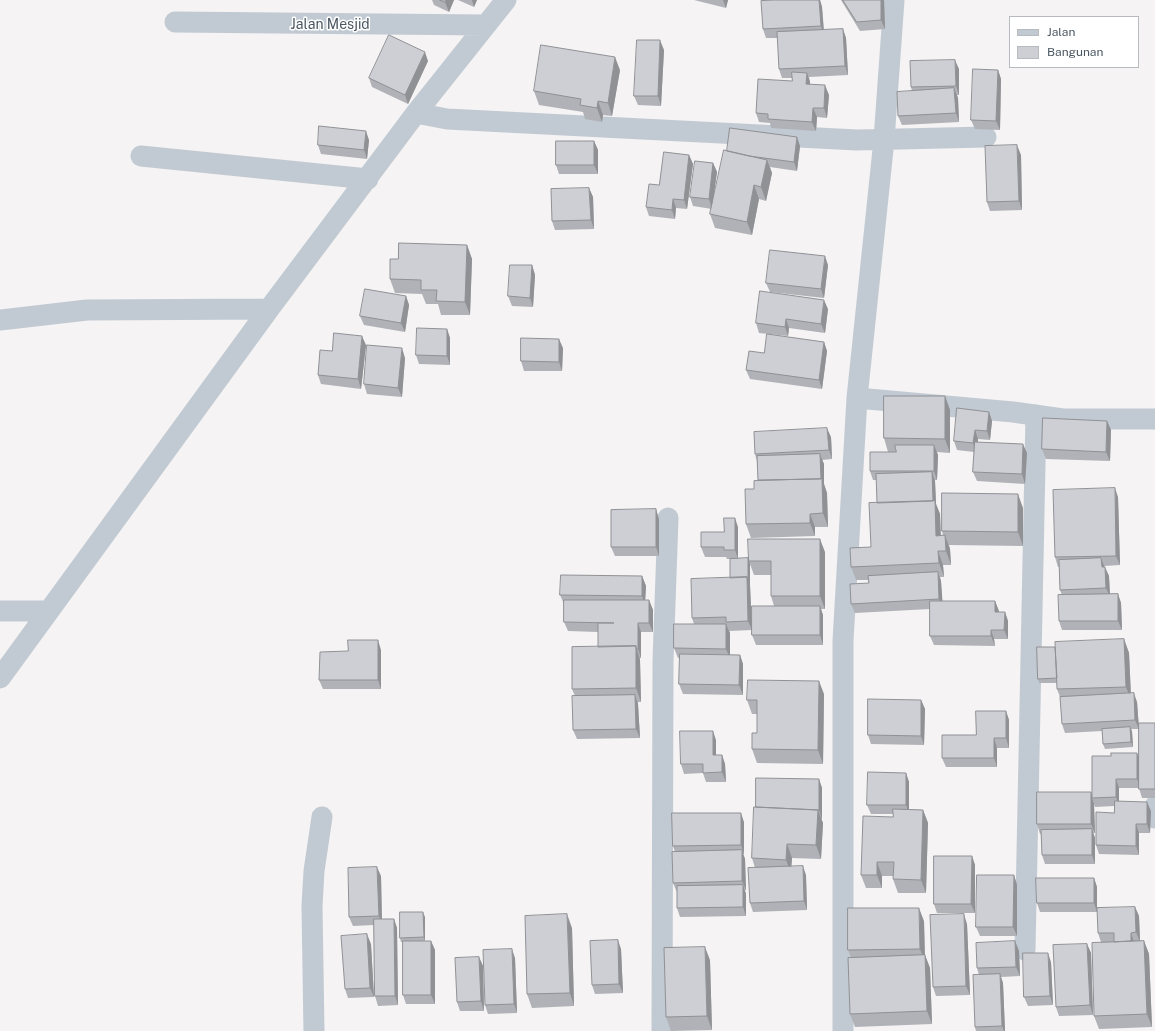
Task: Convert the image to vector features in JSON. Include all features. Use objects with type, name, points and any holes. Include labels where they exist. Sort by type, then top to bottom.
[{"type":"street","points":[[0,678],[269,309],[416,113],[506,0]]},
{"type":"street","points":[[843,1031],[843,641],[857,398],[884,140],[894,0]]},
{"type":"street","name":"Jalan Mesjid","points":[[175,22],[485,25]]},
{"type":"street","points":[[416,113],[447,120],[857,140],[986,137]]},
{"type":"street","points":[[141,156],[368,179]]},
{"type":"street","points":[[0,320],[87,310],[269,309]]},
{"type":"street","points":[[857,398],[1036,415],[1070,420],[1155,419]]},
{"type":"street","points":[[1025,950],[1036,415]]},
{"type":"street","points":[[662,1031],[663,661],[668,518]]},
{"type":"street","points":[[0,611],[49,611]]},
{"type":"street","points":[[1155,806],[1155,818]]},
{"type":"street","points":[[314,1031],[312,906],[314,871],[322,817]]},
{"type":"building","points":[[819,0],[821,26],[763,29],[761,1]]},
{"type":"building","points":[[843,0],[881,0],[881,20],[857,22]]},
{"type":"building","points":[[843,29],[845,66],[779,69],[777,32]]},
{"type":"building","points":[[389,35],[425,52],[405,95],[369,78]]},
{"type":"building","points":[[637,40],[660,40],[658,96],[634,96]]},
{"type":"building","points":[[541,45],[615,57],[608,103],[598,101],[597,108],[580,105],[581,99],[534,91]]},
{"type":"building","points":[[955,60],[956,86],[911,87],[910,61]]},
{"type":"building","points":[[973,69],[998,70],[996,121],[971,120]]},
{"type":"building","points":[[792,72],[807,73],[806,84],[825,85],[824,108],[813,108],[812,122],[768,119],[768,114],[756,113],[758,79],[792,81]]},
{"type":"building","points":[[954,88],[956,113],[898,116],[897,92]]},
{"type":"building","points":[[319,126],[366,131],[364,150],[318,145]]},
{"type":"building","points":[[730,128],[797,137],[794,162],[749,156],[727,151]]},
{"type":"building","points":[[556,141],[594,141],[594,165],[556,165]]},
{"type":"building","points":[[1017,145],[1019,201],[987,202],[985,146]]},
{"type":"building","points":[[724,150],[767,160],[761,187],[754,185],[747,222],[710,214]]},
{"type":"building","points":[[664,152],[689,155],[684,200],[673,199],[672,210],[646,207],[649,184],[659,185]]},
{"type":"building","points":[[695,161],[713,163],[709,199],[690,197]]},
{"type":"building","points":[[589,188],[591,220],[552,221],[551,189]]},
{"type":"building","points":[[399,243],[467,245],[465,302],[436,301],[437,290],[421,290],[421,280],[390,279],[390,259],[398,259]]},
{"type":"building","points":[[770,250],[825,256],[821,289],[766,283]]},
{"type":"building","points":[[510,265],[532,265],[530,298],[508,296]]},
{"type":"building","points":[[365,289],[406,296],[401,323],[360,316]]},
{"type":"building","points":[[760,291],[824,300],[821,324],[786,319],[785,327],[756,323]]},
{"type":"building","points":[[417,328],[447,329],[447,356],[416,355]]},
{"type":"building","points":[[334,333],[362,336],[358,379],[318,375],[320,350],[332,351]]},
{"type":"building","points":[[767,334],[824,342],[819,380],[746,370],[749,351],[764,353]]},
{"type":"building","points":[[521,338],[559,339],[559,362],[521,361]]},
{"type":"building","points":[[367,345],[402,348],[398,388],[364,384]]},
{"type":"building","points":[[884,396],[945,396],[945,439],[884,438]]},
{"type":"building","points":[[957,408],[989,412],[987,431],[975,430],[973,443],[954,441]]},
{"type":"building","points":[[1043,418],[1107,421],[1106,452],[1042,449]]},
{"type":"building","points":[[827,428],[829,450],[755,454],[754,432]]},
{"type":"building","points":[[975,442],[1023,444],[1022,474],[973,472]]},
{"type":"building","points":[[895,445],[934,445],[934,471],[870,471],[870,452],[896,452]]},
{"type":"building","points":[[820,454],[821,479],[758,480],[757,456]]},
{"type":"building","points":[[932,472],[933,501],[877,503],[876,474]]},
{"type":"building","points":[[822,479],[823,513],[810,514],[810,523],[746,524],[745,489],[754,489],[754,481]]},
{"type":"building","points":[[1115,488],[1116,556],[1055,557],[1053,490]]},
{"type":"building","points":[[942,493],[1018,494],[1018,532],[942,531]]},
{"type":"building","points":[[935,501],[936,536],[945,535],[946,551],[938,551],[939,563],[851,567],[850,548],[871,547],[869,503]]},
{"type":"building","points":[[656,509],[656,547],[611,547],[611,510]]},
{"type":"building","points":[[724,518],[735,518],[735,550],[724,550],[724,547],[701,547],[701,532],[724,532]]},
{"type":"building","points":[[748,539],[820,539],[820,596],[771,596],[771,561],[749,561]]},
{"type":"building","points":[[748,558],[748,581],[747,577],[730,578],[730,559]]},
{"type":"building","points":[[1101,558],[1102,567],[1105,567],[1106,588],[1060,590],[1059,560]]},
{"type":"building","points":[[938,572],[939,599],[851,604],[850,584],[869,583],[868,576]]},
{"type":"building","points":[[561,575],[642,576],[642,596],[560,595]]},
{"type":"building","points":[[747,577],[748,621],[726,622],[726,617],[692,618],[691,579]]},
{"type":"building","points":[[1118,594],[1118,621],[1059,621],[1058,595]]},
{"type":"building","points":[[564,600],[649,600],[649,623],[638,623],[638,649],[636,649],[636,646],[598,647],[598,623],[614,623],[564,622]]},
{"type":"building","points":[[930,601],[995,601],[995,612],[1005,612],[1004,630],[991,630],[991,636],[930,636]]},
{"type":"building","points":[[752,606],[820,606],[820,635],[752,635]]},
{"type":"building","points":[[674,624],[726,624],[726,649],[674,648]]},
{"type":"building","points":[[1124,639],[1126,687],[1057,689],[1055,642]]},
{"type":"building","points":[[348,640],[378,640],[378,680],[319,680],[320,652],[348,651]]},
{"type":"building","points":[[636,646],[636,688],[572,689],[572,647]]},
{"type":"building","points":[[1037,647],[1055,647],[1057,678],[1038,679]]},
{"type":"building","points":[[680,654],[740,655],[739,685],[679,684]]},
{"type":"building","points":[[748,680],[819,681],[818,750],[752,749],[752,733],[757,733],[757,700],[747,700]]},
{"type":"building","points":[[1134,693],[1135,720],[1062,724],[1060,697]]},
{"type":"building","points":[[635,695],[636,729],[573,730],[572,696]]},
{"type":"building","points":[[868,699],[921,700],[921,736],[868,735]]},
{"type":"building","points":[[976,711],[1006,711],[1006,738],[994,738],[994,758],[942,758],[942,735],[976,735]]},
{"type":"building","points":[[1139,723],[1155,723],[1155,789],[1139,789]]},
{"type":"building","points":[[1130,727],[1131,742],[1103,744],[1102,729]]},
{"type":"building","points":[[680,731],[713,731],[713,755],[722,755],[722,772],[703,773],[703,764],[681,764]]},
{"type":"building","points":[[1111,753],[1137,753],[1137,779],[1116,779],[1116,797],[1092,798],[1092,756],[1111,756]]},
{"type":"building","points":[[868,772],[906,773],[906,805],[867,805]]},
{"type":"building","points":[[756,778],[819,779],[819,810],[756,807]]},
{"type":"building","points":[[1037,792],[1091,792],[1091,824],[1037,824]]},
{"type":"building","points":[[1115,801],[1147,802],[1147,824],[1136,824],[1136,846],[1096,845],[1096,812],[1114,813]]},
{"type":"building","points":[[754,807],[818,810],[816,845],[787,844],[786,860],[752,858]]},
{"type":"building","points":[[893,809],[923,810],[921,880],[893,879],[894,862],[877,862],[877,875],[861,875],[863,816],[893,817]]},
{"type":"building","points":[[672,813],[741,813],[741,845],[673,846]]},
{"type":"building","points":[[1092,829],[1092,855],[1042,855],[1041,830]]},
{"type":"building","points":[[742,850],[742,881],[673,883],[672,852]]},
{"type":"building","points":[[934,856],[972,856],[971,904],[934,904]]},
{"type":"building","points":[[803,866],[804,901],[750,903],[748,868]]},
{"type":"building","points":[[377,867],[379,916],[349,917],[348,868]]},
{"type":"building","points":[[977,875],[1014,875],[1013,927],[976,927]]},
{"type":"building","points":[[1036,878],[1094,878],[1094,903],[1037,903]]},
{"type":"building","points":[[743,885],[743,907],[677,908],[677,886]]},
{"type":"building","points":[[1135,907],[1136,932],[1131,933],[1131,941],[1114,942],[1114,933],[1098,933],[1097,908]]},
{"type":"building","points":[[848,908],[919,908],[920,949],[848,950]]},
{"type":"building","points":[[400,912],[423,912],[424,937],[400,938]]},
{"type":"building","points":[[567,914],[570,993],[527,994],[525,916]]},
{"type":"building","points":[[964,914],[966,986],[933,987],[930,915]]},
{"type":"building","points":[[374,919],[394,919],[395,996],[375,996]]},
{"type":"building","points":[[367,934],[370,988],[345,989],[341,936]]},
{"type":"building","points":[[618,940],[619,984],[592,985],[590,941]]},
{"type":"building","points":[[403,941],[431,941],[431,995],[403,995]]},
{"type":"building","points":[[1015,941],[1016,967],[977,968],[976,943]]},
{"type":"building","points":[[1144,941],[1147,1014],[1094,1016],[1092,943]]},
{"type":"building","points":[[1087,944],[1090,1005],[1056,1007],[1053,945]]},
{"type":"building","points":[[705,947],[707,1016],[666,1017],[664,948]]},
{"type":"building","points":[[512,949],[514,1004],[485,1005],[483,950]]},
{"type":"building","points":[[1023,953],[1048,953],[1050,996],[1024,997]]},
{"type":"building","points":[[925,955],[927,1011],[850,1014],[848,958]]},
{"type":"building","points":[[479,957],[481,1001],[457,1002],[455,958]]},
{"type":"building","points":[[1000,974],[1002,1026],[975,1027],[973,975]]}]
